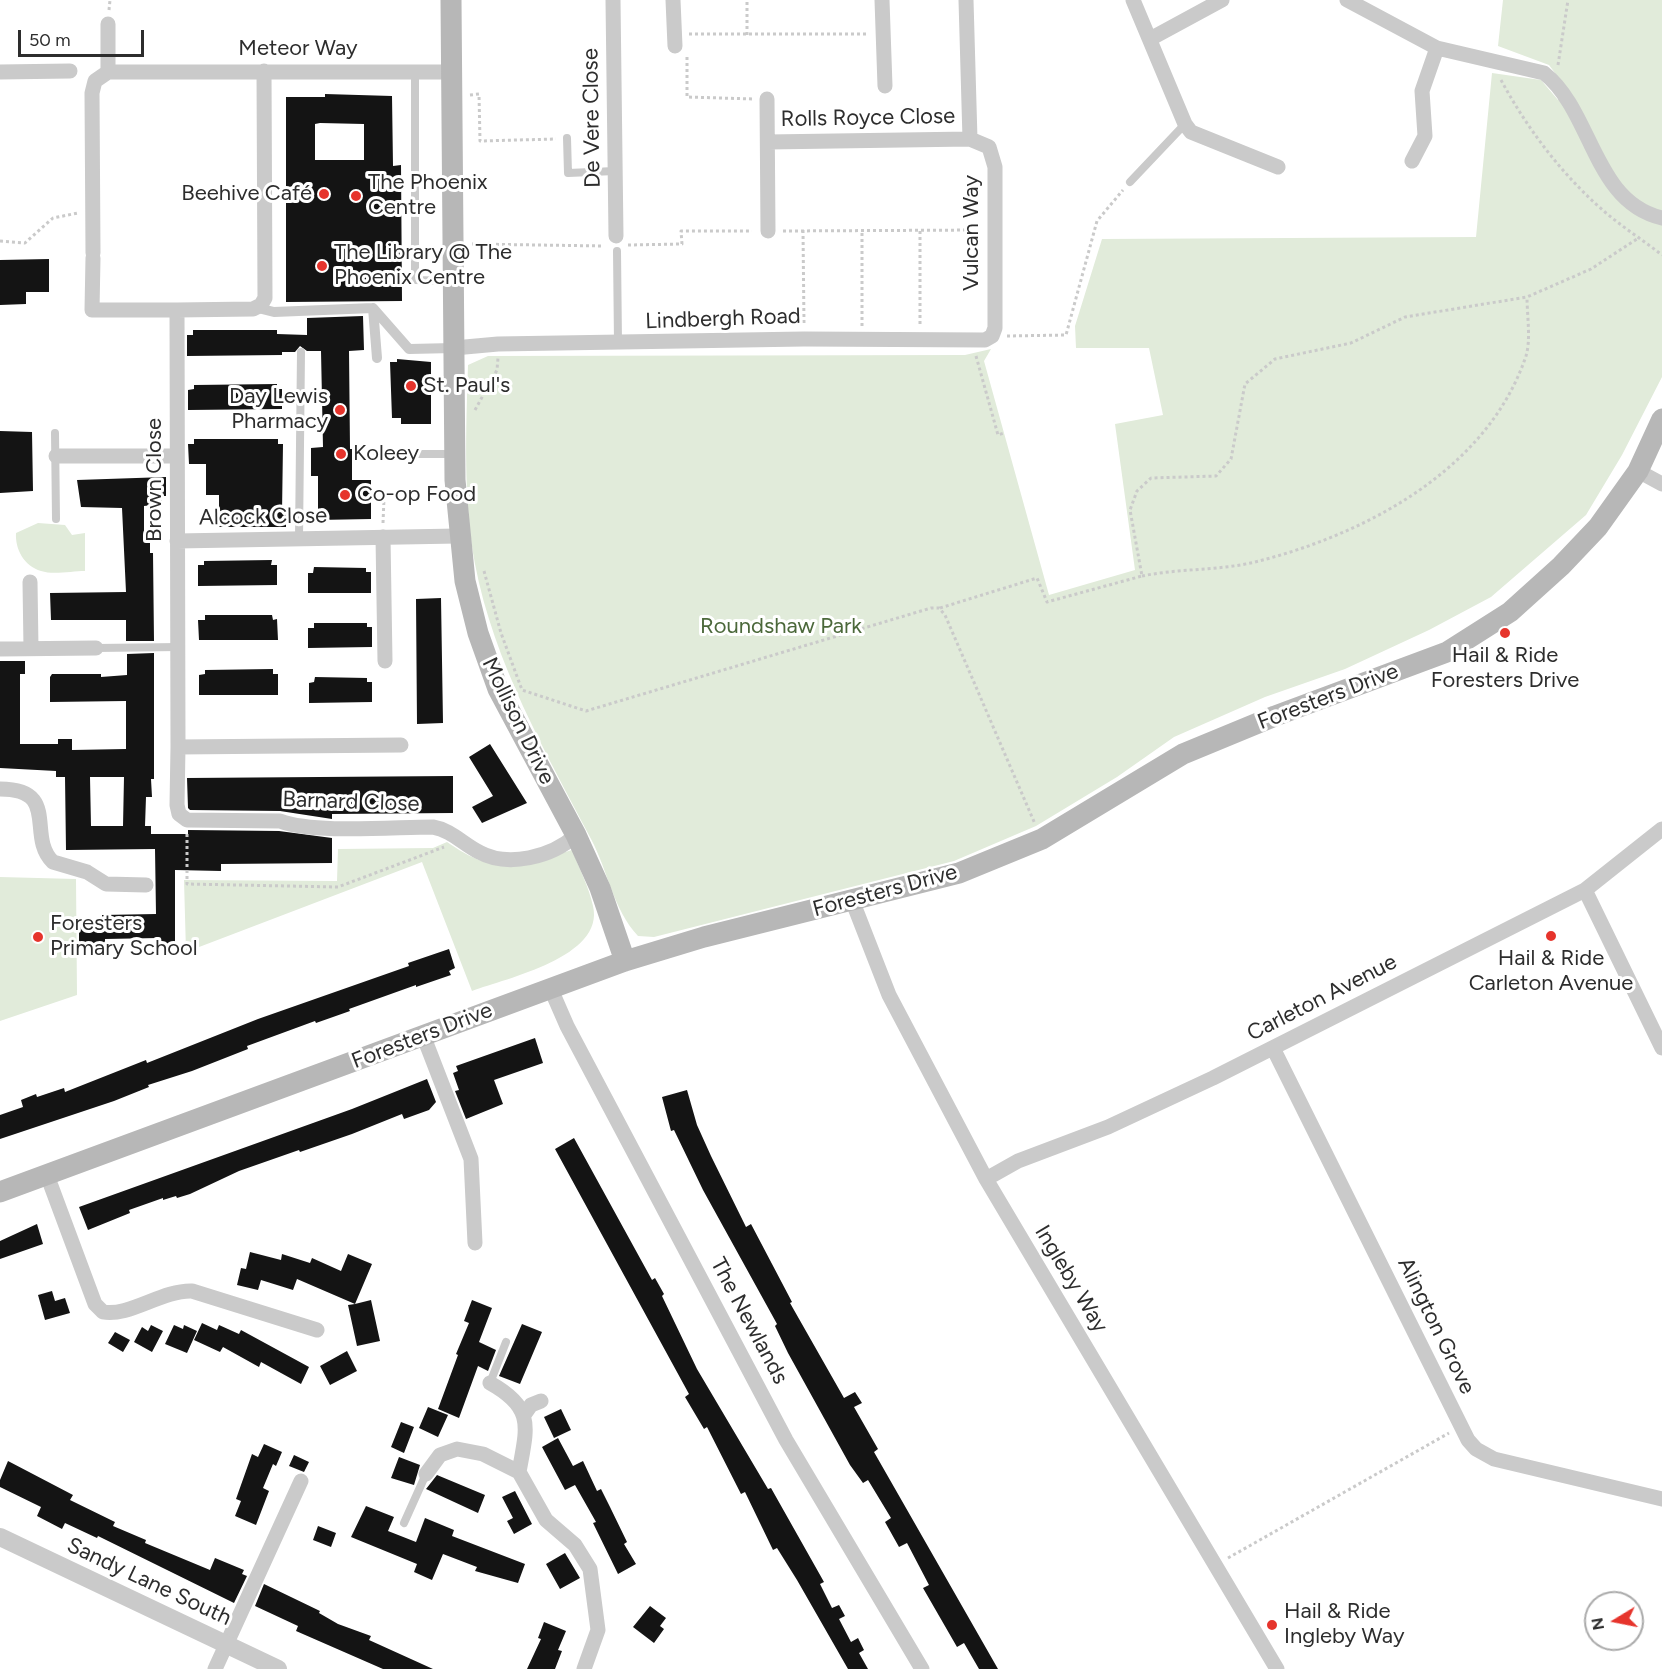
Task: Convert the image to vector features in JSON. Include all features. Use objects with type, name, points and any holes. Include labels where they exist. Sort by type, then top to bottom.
[{"type":"main road","name":"Mollison Drive","points":[[451,0],[454,454],[458,536],[471,608],[498,689],[576,835],[600,888],[625,961]]},
{"type":"main road","name":"Foresters Drive","points":[[0,1192],[625,961],[704,937],[958,873],[1042,839],[1183,754],[1275,716],[1447,652],[1510,612],[1562,566],[1598,527],[1638,471],[1662,419]]},
{"type":"street","name":"De Vere Close","points":[[613,0],[614,244]]},
{"type":"street","points":[[673,0],[683,49]]},
{"type":"street","points":[[882,0],[885,86]]},
{"type":"street","points":[[966,0],[970,140]]},
{"type":"street","points":[[1133,0],[1185,124],[1191,132],[1278,167]]},
{"type":"street","points":[[1150,39],[1221,0]]},
{"type":"street","points":[[1347,0],[1369,6],[1437,48],[1544,73],[1556,82],[1611,184],[1648,215],[1662,218]]},
{"type":"street","points":[[108,24],[108,72],[98,77],[93,86],[92,310],[258,308],[274,312],[373,308]]},
{"type":"street","points":[[1412,161],[1425,136],[1422,92],[1437,48]]},
{"type":"street","points":[[0,72],[70,71]]},
{"type":"street","points":[[258,308],[264,302],[266,290],[264,71]]},
{"type":"street","name":"Meteor Way","points":[[108,72],[452,72]]},
{"type":"street","name":"Rolls Royce Close","points":[[767,99],[768,231]]},
{"type":"street","name":"Rolls Royce Close","points":[[768,142],[970,140]]},
{"type":"street","name":"Vulcan Way","points":[[970,140],[989,147],[995,167],[995,328],[992,336]]},
{"type":"street","points":[[373,308],[410,349],[454,348]]},
{"type":"street","points":[[373,308],[377,358]]},
{"type":"street","name":"Brown Close","points":[[177,310],[178,747]]},
{"type":"street","name":"Lindbergh Road","points":[[454,348],[498,344],[618,344],[804,339],[985,340],[992,336]]},
{"type":"street","points":[[56,456],[176,456]]},
{"type":"street","points":[[1638,471],[1662,484]]},
{"type":"street","name":"Alcock Close","points":[[177,541],[458,536]]},
{"type":"street","points":[[383,537],[385,662]]},
{"type":"street","points":[[30,582],[31,648]]},
{"type":"street","points":[[0,649],[96,648]]},
{"type":"street","points":[[187,820],[179,814],[177,806],[178,747],[401,745]]},
{"type":"street","points":[[0,789],[22,792],[37,805],[41,819],[42,846],[48,857],[59,866],[87,872],[105,884],[146,885]]},
{"type":"street","name":"Barnard Close","points":[[187,820],[280,821],[290,825],[322,827],[433,827],[449,832],[487,856],[509,860],[550,851],[576,835]]},
{"type":"street","name":"Carleton Avenue","points":[[986,1179],[1018,1161],[1108,1128],[1273,1048],[1585,890],[1662,829]]},
{"type":"street","points":[[1585,890],[1662,1048]]},
{"type":"street","name":"Ingleby Way","points":[[852,900],[889,995],[986,1179],[1277,1669]]},
{"type":"street","name":"The Newlands","points":[[550,987],[572,1036],[786,1440],[922,1669]]},
{"type":"street","points":[[423,1035],[471,1159],[475,1243]]},
{"type":"street","name":"Alington Grove","points":[[1273,1048],[1460,1427],[1476,1449],[1494,1459],[1662,1499]]},
{"type":"street","points":[[47,1175],[95,1304],[103,1312],[114,1313],[174,1292],[192,1291],[316,1330]]},
{"type":"street","points":[[490,1383],[510,1395],[524,1415],[526,1437],[519,1472]]},
{"type":"street","points":[[524,1415],[531,1405],[541,1401]]},
{"type":"street","points":[[426,1474],[440,1455],[456,1449],[483,1454],[519,1472],[546,1520],[575,1545],[590,1569],[598,1630],[584,1669]]},
{"type":"street","points":[[215,1669],[301,1481]]},
{"type":"street","name":"Sandy Lane South","points":[[0,1538],[278,1669]]},
{"type":"lane","points":[[415,72],[415,280],[454,281]]},
{"type":"lane","points":[[1130,182],[1185,124]]},
{"type":"lane","points":[[567,138],[568,173],[615,171]]},
{"type":"lane","points":[[614,244],[618,344]]},
{"type":"lane","points":[[299,538],[297,449],[301,439],[301,352]]},
{"type":"lane","points":[[55,432],[56,519]]},
{"type":"lane","points":[[377,454],[454,454]]},
{"type":"lane","points":[[96,648],[179,647]]},
{"type":"lane","points":[[490,1383],[506,1342]]},
{"type":"lane","points":[[404,1523],[426,1474]]},
{"type":"path","points":[[747,0],[747,35]]},
{"type":"path","points":[[1556,82],[1568,0]]},
{"type":"path","points":[[767,99],[687,98],[683,49],[687,34],[884,34]]},
{"type":"path","points":[[1485,59],[1500,78],[1518,112],[1560,168],[1607,214],[1662,255]]},
{"type":"path","points":[[479,94],[480,141],[567,138]]},
{"type":"path","points":[[992,336],[1066,335],[1097,221],[1130,182]]},
{"type":"path","points":[[0,241],[25,243],[53,218],[92,210]]},
{"type":"path","points":[[803,230],[804,339]]},
{"type":"path","points":[[862,230],[862,340]]},
{"type":"path","points":[[920,230],[920,339]]},
{"type":"path","points":[[453,244],[682,244],[681,231],[994,230]]},
{"type":"path","points":[[1142,576],[1130,510],[1137,491],[1151,478],[1216,476],[1231,459],[1245,384],[1275,359],[1351,343],[1405,317],[1496,300],[1527,297],[1591,269],[1640,237]]},
{"type":"path","points":[[482,560],[501,633],[522,690],[586,711],[1037,578],[1047,602],[1142,576],[1258,562],[1332,539],[1391,509],[1453,465],[1498,413],[1527,354],[1527,297]]},
{"type":"path","points":[[971,340],[998,435],[1004,433]]},
{"type":"path","points":[[475,421],[475,410],[497,370],[498,344]]},
{"type":"path","points":[[466,409],[475,410]]},
{"type":"path","points":[[383,537],[384,498]]},
{"type":"path","points":[[939,608],[945,615],[1042,839]]},
{"type":"path","points":[[187,820],[187,885],[338,887],[461,841]]},
{"type":"path","points":[[1216,1565],[1460,1427]]},
{"type":"green space","name":"Roundshaw Park","points":[[1503,0],[1662,0],[1662,377],[1622,455],[1586,515],[1491,597],[1429,630],[1345,669],[1265,697],[1174,737],[1117,777],[1036,826],[954,861],[654,937],[638,936],[622,914],[597,851],[523,706],[495,636],[484,601],[475,564],[469,515],[466,465],[468,365],[488,356],[965,355],[991,349],[984,361],[1049,595],[1135,570],[1115,424],[1163,415],[1149,348],[1076,348],[1075,326],[1102,239],[1476,237],[1492,73],[1541,80],[1558,100],[1561,81],[1549,65],[1498,46]]},
{"type":"green space","points":[[38,523],[65,525],[72,535],[85,533],[85,571],[46,572],[35,569],[25,561],[17,545],[16,533]]},
{"type":"green space","points":[[447,842],[480,860],[508,865],[522,864],[572,850],[593,906],[593,924],[584,939],[569,952],[550,963],[472,991],[422,862],[186,952],[184,880],[337,881],[338,849],[433,848]]},
{"type":"green space","name":"Foresters Primary School","points":[[0,877],[76,879],[77,995],[0,1021]]},
{"type":"building","points":[[325,94],[392,96],[393,166],[401,165],[402,301],[286,302],[286,97],[325,97]],"holes":[[[315,124],[364,124],[364,160],[315,160]]]},
{"type":"building","points":[[49,259],[49,292],[26,292],[26,304],[0,305],[0,260]]},
{"type":"building","points":[[363,316],[364,350],[349,351],[350,449],[352,449],[352,480],[371,480],[371,519],[318,520],[318,476],[311,476],[311,448],[323,447],[321,351],[307,351],[300,346],[295,352],[282,352],[282,355],[187,356],[187,335],[193,335],[193,330],[277,330],[277,334],[307,335],[307,318]]},
{"type":"building","name":"St. Paul's","points":[[397,359],[431,362],[431,424],[401,424],[401,418],[392,418],[390,362],[397,362]]},
{"type":"building","points":[[277,384],[277,389],[282,389],[282,409],[188,410],[188,390],[194,389],[194,385]]},
{"type":"building","points":[[0,431],[32,432],[33,491],[0,493]]},
{"type":"building","points":[[194,439],[278,439],[278,444],[283,444],[282,513],[286,513],[286,527],[219,527],[219,495],[206,495],[206,464],[189,464],[188,444],[194,444]]},
{"type":"building","points":[[166,477],[166,496],[162,496],[162,504],[144,506],[144,536],[150,536],[150,553],[153,553],[154,641],[126,641],[126,620],[51,620],[50,593],[126,592],[122,508],[81,507],[77,480]]},
{"type":"building","points":[[272,560],[271,565],[277,565],[277,585],[198,586],[198,565],[204,565],[204,561]]},
{"type":"building","points":[[314,567],[366,568],[366,572],[371,572],[371,593],[308,593],[308,573],[313,573]]},
{"type":"building","points":[[441,598],[443,723],[417,724],[416,599]]},
{"type":"building","points":[[205,615],[272,615],[273,620],[277,619],[278,640],[199,640],[198,620],[205,620]]},
{"type":"building","points":[[314,623],[367,623],[367,627],[372,627],[372,647],[308,648],[308,628],[314,628]]},
{"type":"building","points":[[154,653],[154,779],[151,779],[152,797],[146,797],[145,826],[151,826],[151,834],[188,834],[188,830],[279,831],[332,838],[332,863],[221,864],[221,871],[175,870],[175,945],[158,945],[158,938],[105,939],[105,950],[79,950],[79,927],[102,927],[102,915],[156,914],[155,849],[66,850],[65,777],[56,777],[56,771],[0,768],[0,661],[25,661],[25,674],[20,674],[20,744],[58,744],[58,739],[72,739],[72,750],[126,749],[126,701],[50,702],[50,677],[52,674],[101,674],[101,677],[127,675],[127,654]],"holes":[[[90,777],[124,777],[123,826],[91,826]]]},
{"type":"building","points":[[273,669],[273,674],[278,674],[278,695],[199,695],[199,675],[205,674],[205,670]]},
{"type":"building","points":[[315,677],[367,678],[367,682],[372,682],[372,702],[309,703],[309,683],[314,682]]},
{"type":"building","points":[[490,744],[527,803],[482,823],[472,807],[493,796],[469,757]]},
{"type":"building","points":[[453,776],[453,813],[332,814],[332,819],[280,811],[190,810],[188,808],[187,778]]},
{"type":"building","points":[[449,949],[455,968],[449,971],[451,975],[416,987],[416,985],[349,1009],[350,1011],[247,1046],[248,1049],[148,1085],[149,1087],[114,1101],[0,1139],[0,1115],[23,1107],[21,1100],[64,1088],[65,1092],[146,1060],[147,1063],[258,1019],[409,966],[408,963]]},
{"type":"building","points":[[535,1038],[543,1063],[494,1080],[503,1104],[466,1119],[455,1091],[459,1090],[453,1073],[458,1071],[456,1066]]},
{"type":"building","points":[[427,1079],[436,1102],[429,1110],[404,1119],[402,1114],[352,1134],[239,1171],[190,1194],[177,1198],[176,1196],[163,1200],[163,1198],[129,1210],[130,1213],[88,1230],[79,1207],[352,1109]]},
{"type":"building","points":[[687,1090],[697,1125],[746,1227],[751,1224],[792,1302],[790,1303],[844,1398],[855,1392],[862,1403],[854,1407],[878,1449],[874,1452],[998,1669],[979,1669],[964,1643],[957,1647],[923,1588],[929,1585],[907,1543],[899,1547],[885,1522],[891,1518],[868,1480],[863,1483],[850,1465],[788,1353],[775,1326],[777,1324],[703,1190],[674,1130],[671,1131],[662,1097]]},
{"type":"building","points":[[574,1138],[652,1280],[655,1278],[664,1294],[662,1296],[697,1369],[768,1489],[771,1488],[824,1582],[820,1584],[832,1608],[839,1605],[845,1616],[839,1619],[851,1642],[858,1638],[864,1650],[859,1653],[868,1669],[848,1669],[777,1548],[773,1550],[745,1492],[741,1494],[707,1427],[704,1429],[685,1397],[689,1394],[555,1149]]},
{"type":"building","points":[[37,1224],[43,1244],[0,1259],[0,1241]]},
{"type":"building","points":[[250,1252],[281,1260],[282,1254],[310,1263],[312,1258],[341,1271],[348,1254],[372,1264],[355,1304],[297,1279],[293,1290],[261,1280],[258,1290],[237,1285],[241,1268],[246,1269]]},
{"type":"building","points":[[52,1291],[55,1301],[65,1298],[70,1313],[45,1320],[38,1295]]},
{"type":"building","points":[[371,1300],[380,1341],[357,1346],[348,1305]]},
{"type":"building","points":[[472,1300],[492,1308],[479,1342],[496,1350],[488,1371],[478,1366],[459,1418],[438,1409],[469,1323],[464,1321]]},
{"type":"building","points":[[202,1323],[217,1330],[219,1325],[239,1334],[241,1330],[309,1367],[301,1384],[261,1362],[259,1367],[223,1347],[220,1352],[194,1340]]},
{"type":"building","points":[[522,1324],[542,1332],[520,1384],[499,1376]]},
{"type":"building","points":[[151,1325],[163,1331],[152,1352],[134,1342],[142,1327],[148,1331]]},
{"type":"building","points":[[174,1325],[183,1329],[184,1325],[197,1331],[187,1353],[165,1344]]},
{"type":"building","points":[[115,1332],[130,1340],[123,1352],[108,1343]]},
{"type":"building","points":[[347,1351],[357,1371],[330,1385],[320,1366]]},
{"type":"building","points":[[428,1407],[448,1415],[438,1437],[419,1428]]},
{"type":"building","points":[[561,1409],[571,1430],[554,1438],[544,1417]]},
{"type":"building","points":[[401,1422],[414,1427],[404,1453],[391,1447]]},
{"type":"building","points":[[558,1438],[573,1466],[583,1461],[597,1491],[601,1489],[627,1542],[624,1544],[636,1564],[618,1574],[593,1523],[596,1522],[575,1485],[565,1490],[542,1447]]},
{"type":"building","points":[[264,1444],[282,1452],[276,1466],[273,1464],[263,1488],[269,1491],[256,1525],[235,1516],[241,1501],[236,1499],[252,1454],[258,1457]]},
{"type":"building","points":[[294,1455],[309,1462],[304,1472],[289,1466]]},
{"type":"building","points":[[399,1457],[420,1465],[414,1485],[391,1478]]},
{"type":"building","points":[[8,1461],[73,1495],[70,1500],[115,1522],[113,1526],[146,1540],[145,1543],[210,1570],[215,1558],[244,1570],[242,1574],[247,1576],[234,1603],[98,1536],[97,1538],[65,1523],[62,1529],[37,1516],[41,1507],[0,1487],[0,1480]]},
{"type":"building","points":[[437,1475],[485,1495],[478,1513],[426,1489]]},
{"type":"building","points":[[515,1491],[532,1524],[514,1534],[507,1521],[513,1518],[502,1497]]},
{"type":"building","points":[[366,1506],[394,1517],[388,1531],[416,1542],[425,1518],[454,1530],[452,1536],[525,1564],[518,1583],[475,1571],[477,1567],[443,1554],[432,1580],[414,1572],[417,1564],[351,1537]]},
{"type":"building","points":[[318,1526],[336,1533],[331,1547],[313,1540]]},
{"type":"building","points":[[565,1553],[580,1578],[560,1589],[546,1564]]},
{"type":"building","points":[[264,1584],[320,1611],[319,1613],[338,1624],[371,1636],[369,1640],[433,1669],[383,1669],[296,1631],[298,1626],[255,1606]]},
{"type":"building","points":[[650,1606],[666,1618],[660,1626],[664,1629],[654,1643],[633,1627]]},
{"type":"building","points":[[544,1622],[566,1631],[558,1650],[562,1651],[555,1669],[527,1669],[541,1639],[538,1638]]},
{"type":"place","name":"Beehive Café","points":[[324,194]]},
{"type":"place","name":"The Phoenix Centre","points":[[356,196]]},
{"type":"place","name":"The Library @ The Phoenix Centre","points":[[322,266]]},
{"type":"place","name":"St. Paul's","points":[[411,386]]},
{"type":"place","name":"Day Lewis Pharmacy","points":[[340,410]]},
{"type":"place","name":"Koleey","points":[[341,454]]},
{"type":"place","name":"Co-op Food","points":[[345,495]]},
{"type":"place","name":"Hail & Ride Foresters Drive","points":[[1505,633]]},
{"type":"place","name":"Hail & Ride Carleton Avenue","points":[[1551,936]]},
{"type":"place","name":"Foresters Primary School","points":[[38,937]]},
{"type":"place","name":"Hail & Ride Ingleby Way","points":[[1272,1625]]}]
